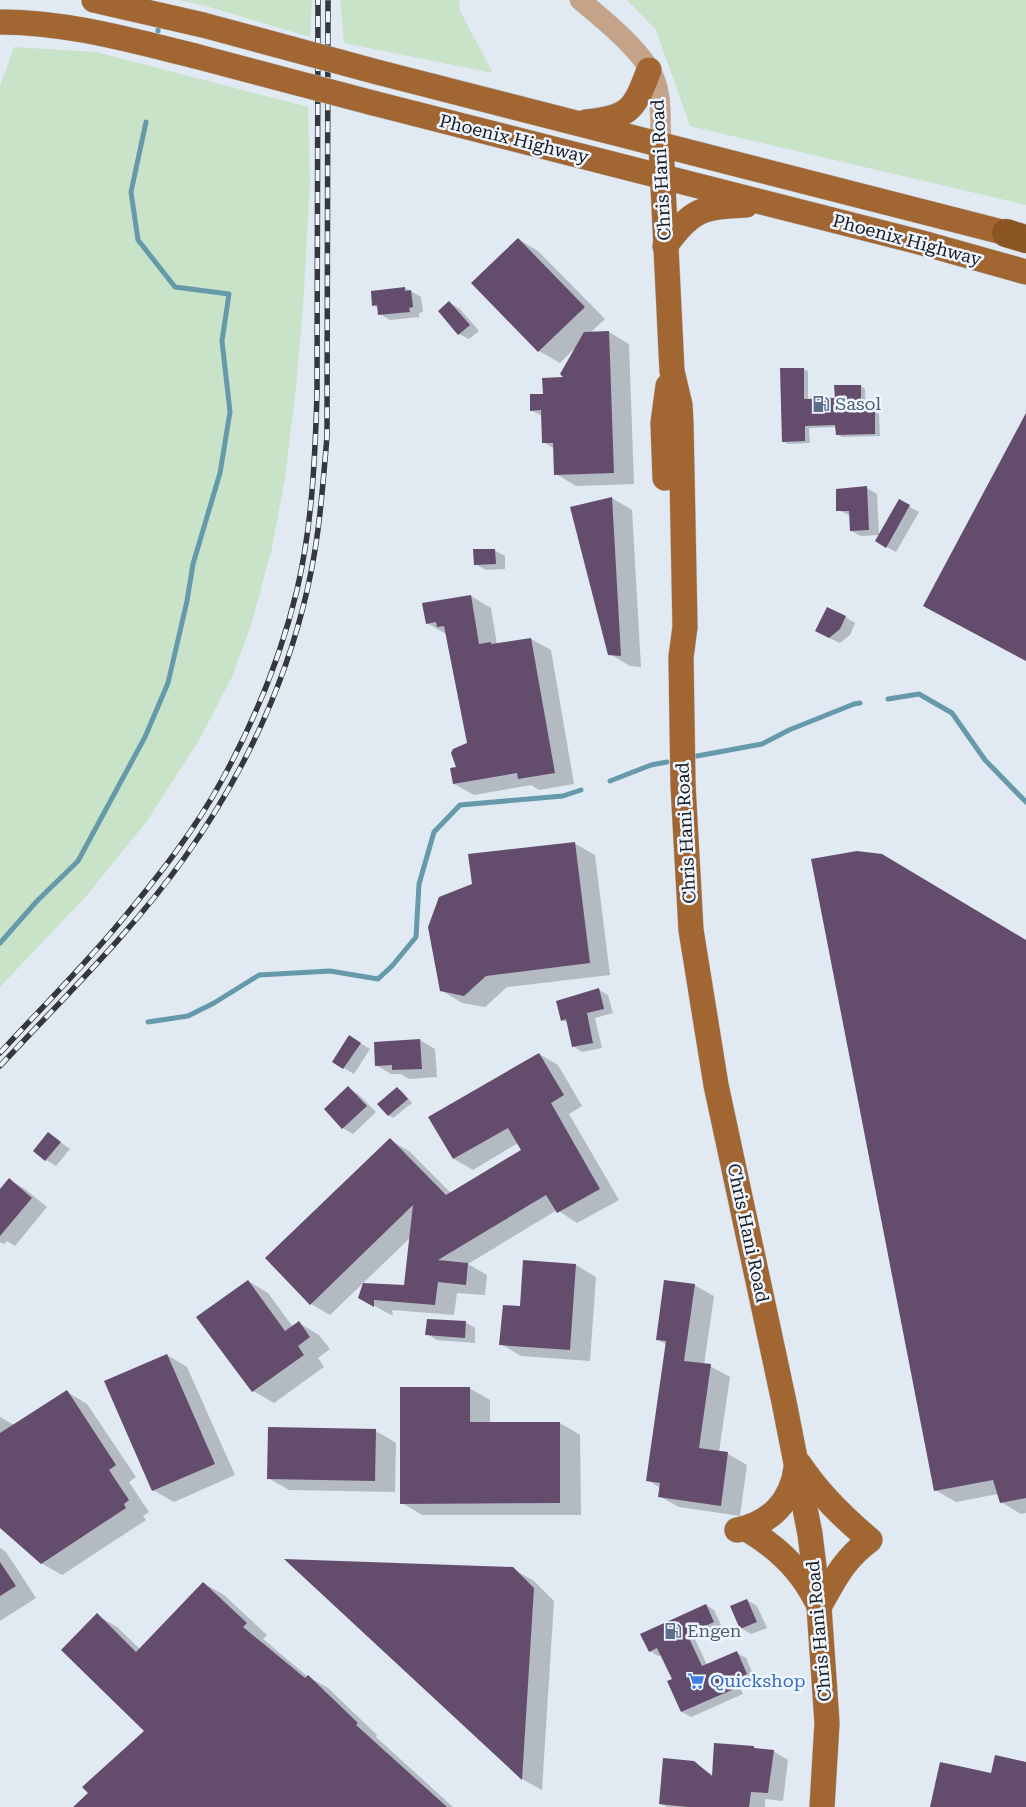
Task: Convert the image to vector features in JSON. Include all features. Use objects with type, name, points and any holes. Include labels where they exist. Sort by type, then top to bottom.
[{"type":"main road","name":"Phoenix Highway","points":[[94,0],[203,25],[377,72],[1019,236]]},
{"type":"main road","name":"Phoenix Highway","points":[[0,22],[60,26],[107,34],[919,242],[1026,272]]},
{"type":"main road","points":[[579,123],[606,120],[629,110],[640,94],[649,70]]},
{"type":"main road","name":"Chris Hani Road","points":[[661,145],[672,371],[680,405],[681,423],[685,627],[681,657],[683,785],[691,930],[697,978],[718,1095],[796,1458],[810,1534],[819,1607],[826,1723],[822,1807]]},
{"type":"main road","points":[[665,246],[681,225],[692,216],[705,210],[717,206],[766,204]]},
{"type":"main road","points":[[796,1458],[793,1482],[783,1503],[767,1519],[742,1530],[777,1549],[789,1561],[811,1591],[819,1607]]},
{"type":"main road","points":[[796,1458],[834,1509],[870,1540],[845,1562],[819,1607]]},
{"type":"street","name":"Chris Hani Road","points":[[580,0],[618,33],[645,63],[656,81],[661,145]]},
{"type":"green space","points":[[179,0],[312,0],[310,37],[206,6]]},
{"type":"green space","points":[[340,0],[459,0],[460,11],[493,73],[344,43]]},
{"type":"green space","points":[[627,0],[1026,0],[1026,205],[690,126],[656,30]]},
{"type":"green space","points":[[14,47],[96,52],[308,107],[310,182],[303,308],[285,478],[272,548],[252,622],[232,677],[199,740],[147,821],[88,894],[0,987],[0,86]]},
{"type":"building","points":[[518,238],[585,307],[538,352],[471,283]]},
{"type":"building","points":[[405,287],[405,291],[411,290],[413,307],[409,308],[410,312],[378,315],[377,305],[372,306],[371,291]]},
{"type":"building","points":[[449,301],[470,325],[458,335],[438,311]]},
{"type":"building","points":[[609,331],[614,473],[554,475],[553,443],[542,443],[541,410],[530,411],[530,394],[543,394],[542,378],[563,377],[560,374],[584,332]]},
{"type":"building","name":"Sasol","points":[[780,368],[804,368],[804,399],[835,398],[834,385],[861,385],[861,410],[875,410],[875,434],[836,435],[835,425],[805,426],[805,441],[782,442]]},
{"type":"building","points":[[1026,413],[1026,661],[923,606]]},
{"type":"building","points":[[867,486],[869,530],[850,531],[849,511],[836,511],[836,489]]},
{"type":"building","points":[[612,497],[621,656],[608,655],[570,507]]},
{"type":"building","points":[[899,499],[910,505],[886,548],[875,541]]},
{"type":"building","points":[[473,549],[495,549],[496,564],[474,565]]},
{"type":"building","points":[[471,595],[479,644],[531,638],[555,773],[518,779],[517,773],[453,784],[450,768],[456,767],[451,753],[453,749],[467,743],[444,626],[437,627],[436,622],[426,624],[422,603]]},
{"type":"building","points":[[827,607],[846,616],[840,629],[829,638],[815,631]]},
{"type":"building","points":[[575,842],[590,963],[486,976],[464,996],[440,991],[428,927],[439,897],[472,884],[468,854]]},
{"type":"building","points":[[857,851],[882,854],[1026,940],[1026,1498],[1000,1503],[993,1480],[934,1491],[811,859]]},
{"type":"building","points":[[599,988],[604,1009],[587,1013],[593,1043],[572,1047],[566,1019],[561,1021],[556,1001]]},
{"type":"building","points":[[349,1035],[361,1043],[343,1069],[332,1062]]},
{"type":"building","points":[[420,1039],[422,1069],[392,1070],[392,1065],[375,1066],[374,1042]]},
{"type":"building","points":[[539,1053],[564,1095],[551,1103],[600,1189],[557,1213],[546,1195],[438,1260],[468,1263],[466,1285],[438,1282],[435,1305],[374,1300],[374,1307],[358,1298],[363,1283],[404,1285],[413,1205],[310,1305],[265,1258],[390,1138],[446,1195],[521,1150],[508,1128],[453,1159],[428,1117]]},
{"type":"building","points":[[348,1086],[367,1106],[342,1129],[324,1109]]},
{"type":"building","points":[[397,1087],[408,1099],[388,1116],[377,1104]]},
{"type":"building","points":[[48,1132],[61,1142],[45,1161],[33,1151]]},
{"type":"building","points":[[9,1178],[32,1198],[0,1236],[0,1189]]},
{"type":"building","points":[[523,1260],[576,1264],[570,1350],[499,1345],[503,1305],[520,1306]]},
{"type":"building","points":[[248,1280],[285,1331],[299,1321],[310,1337],[298,1346],[304,1355],[252,1392],[196,1317]]},
{"type":"building","points":[[664,1280],[695,1284],[684,1361],[711,1364],[699,1448],[728,1452],[721,1506],[658,1497],[660,1483],[646,1481],[666,1341],[656,1340]]},
{"type":"building","points":[[427,1319],[466,1321],[465,1338],[425,1335]]},
{"type":"building","points":[[167,1354],[215,1464],[152,1491],[104,1381]]},
{"type":"building","points":[[400,1387],[470,1387],[470,1422],[560,1422],[560,1503],[400,1504]]},
{"type":"building","points":[[67,1390],[116,1465],[109,1470],[129,1500],[124,1504],[126,1508],[41,1564],[0,1528],[0,1433]]},
{"type":"building","points":[[268,1427],[376,1429],[375,1481],[267,1479]]},
{"type":"building","points":[[284,1559],[513,1567],[534,1588],[522,1780]]},
{"type":"building","points":[[0,1562],[16,1586],[0,1596]]},
{"type":"building","points":[[203,1582],[247,1623],[243,1627],[305,1678],[308,1675],[358,1723],[356,1725],[447,1807],[73,1807],[88,1793],[82,1787],[144,1731],[61,1650],[97,1613],[136,1652]]},
{"type":"building","points":[[747,1599],[757,1622],[740,1629],[730,1606]]},
{"type":"building","points":[[706,1604],[714,1622],[687,1634],[702,1666],[737,1651],[747,1674],[731,1681],[734,1689],[681,1712],[667,1681],[672,1679],[657,1648],[649,1652],[640,1634]]},
{"type":"building","points":[[714,1743],[754,1746],[754,1748],[774,1750],[768,1793],[751,1792],[749,1807],[688,1807],[659,1804],[663,1758],[694,1761],[712,1776]]},
{"type":"building","points":[[995,1755],[1026,1762],[1026,1807],[930,1807],[940,1762],[991,1773]]},
{"type":"waterway","points":[[0,943],[37,901],[78,861],[145,737],[168,683],[187,601],[193,564],[220,473],[230,412],[222,341],[229,294],[175,287],[138,240],[131,192],[146,122]]},
{"type":"waterway","points":[[888,699],[919,694],[952,713],[985,760],[1026,802]]},
{"type":"waterway","points":[[697,756],[762,744],[789,730],[860,703]]},
{"type":"waterway","points":[[610,781],[651,765],[667,762]]},
{"type":"waterway","points":[[148,1022],[188,1016],[214,1003],[259,975],[330,971],[378,979],[392,966],[416,937],[419,884],[434,832],[460,805],[563,796],[581,790]]},
{"type":"railway","points":[[0,1053],[107,938],[188,835],[211,799],[256,711],[291,615],[306,542],[312,493],[315,443],[317,394],[318,0]]},
{"type":"railway","points":[[0,1066],[119,939],[185,857],[207,825],[246,757],[278,685],[291,648],[302,610],[317,539],[327,437],[328,0]]},
{"type":"place","name":"Sasol","points":[[821,404]]},
{"type":"place","name":"Engen","points":[[673,1631]]},
{"type":"place","name":"Quickshop","points":[[696,1681]]}]
